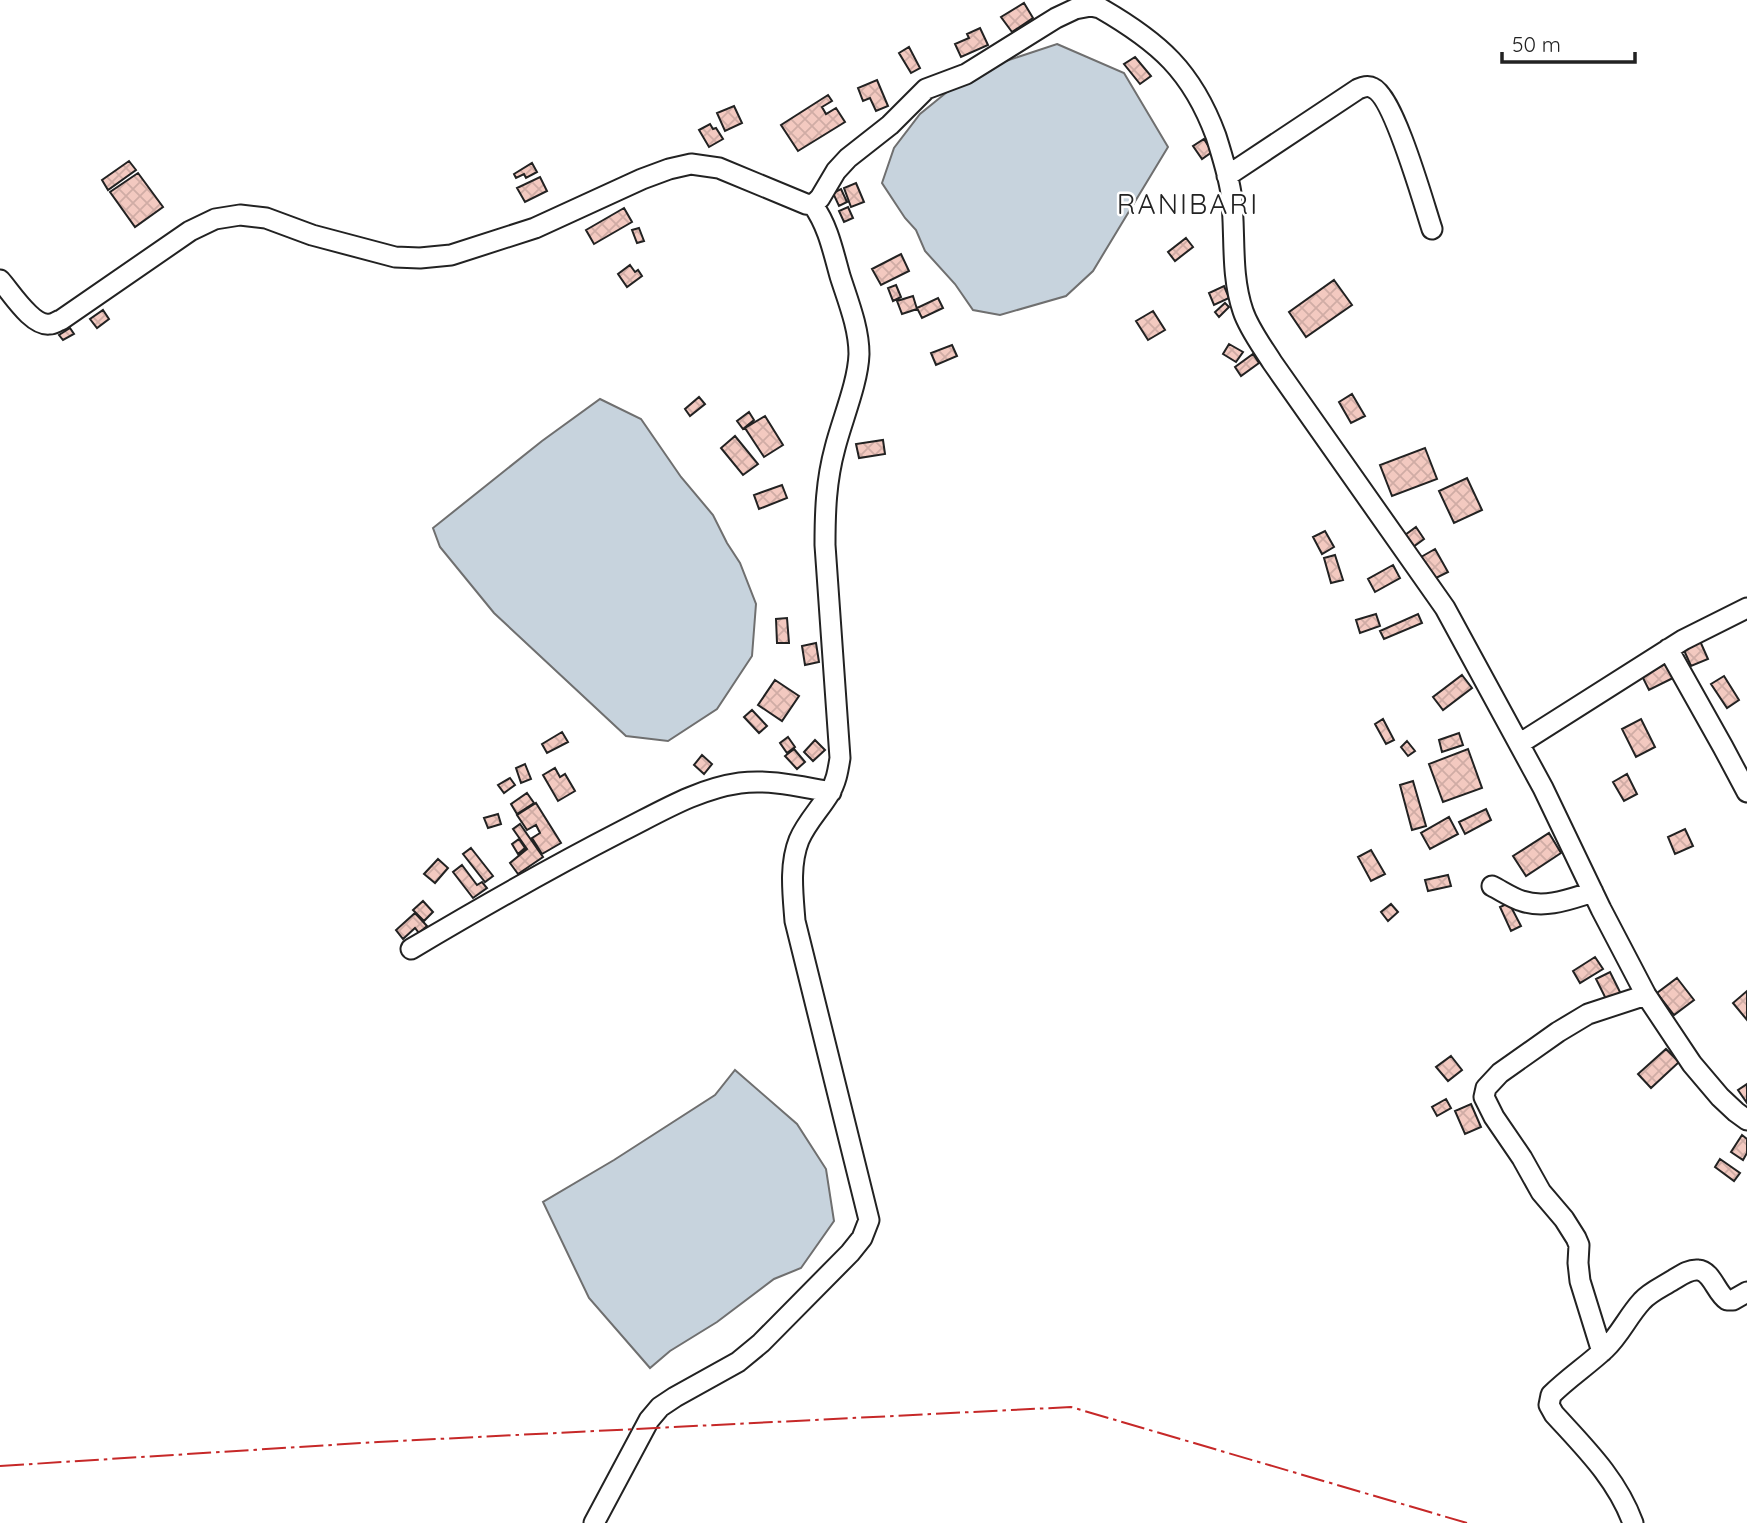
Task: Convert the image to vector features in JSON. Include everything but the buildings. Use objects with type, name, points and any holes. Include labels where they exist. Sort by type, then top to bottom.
[{"type":"street","points":[[813,205],[848,158],[890,125],[926,89],[966,74],[1056,18],[1090,2],[1114,16],[1169,57],[1197,94],[1208,115],[1224,161],[1231,193],[1236,284],[1243,313],[1251,329],[1445,608],[1543,788],[1622,952],[1646,995],[1692,1064],[1728,1105],[1747,1120]]},
{"type":"street","points":[[1227,176],[1357,89],[1370,86],[1383,98],[1402,140],[1432,229]]},
{"type":"street","points":[[0,280],[28,314],[39,323],[50,324],[61,320],[190,231],[215,219],[240,215],[266,218],[312,235],[395,257],[451,255],[535,228],[642,179],[691,164],[719,168],[813,205],[820,215],[857,331],[859,356],[826,486],[825,545],[840,758],[838,776],[831,792],[799,839],[794,858],[792,888],[795,921],[869,1220],[862,1238],[850,1253],[761,1343],[738,1362],[660,1407],[649,1420],[594,1523]]},
{"type":"street","points":[[1519,744],[1683,640],[1747,608]]},
{"type":"street","points":[[1668,649],[1746,792]]},
{"type":"street","points":[[411,949],[582,852],[674,804],[709,790],[743,783],[774,783],[831,792]]},
{"type":"street","points":[[1492,886],[1521,901],[1536,905],[1550,904],[1593,892]]},
{"type":"street","points":[[1602,1352],[1580,1281],[1576,1238],[1572,1229],[1541,1192],[1528,1167],[1494,1117],[1485,1097],[1486,1088],[1500,1073],[1588,1014],[1646,995]]},
{"type":"street","points":[[1633,1523],[1613,1481],[1554,1414],[1549,1405],[1551,1395],[1602,1352],[1650,1294],[1683,1274],[1701,1270],[1727,1300],[1733,1300],[1747,1292]]},
{"type":"shaded area","points":[[1057,44],[1124,73],[1168,147],[1093,271],[1066,296],[1000,315],[973,310],[955,284],[925,251],[916,230],[882,183],[894,148],[920,114],[947,92],[1000,63]]},
{"type":"shaded area","points":[[600,399],[641,419],[681,477],[713,515],[740,563],[756,604],[752,656],[717,709],[668,741],[626,736],[494,613],[440,547],[433,528],[542,441]]},
{"type":"shaded area","points":[[735,1070],[797,1124],[826,1169],[834,1221],[801,1268],[774,1279],[717,1322],[670,1351],[650,1368],[589,1298],[543,1202],[715,1095]]},
{"type":"power","points":[[0,1466],[378,1442],[1071,1407],[1467,1523]]},
{"type":"district","name":"RANIBARI","points":[[1188,203]]}]
